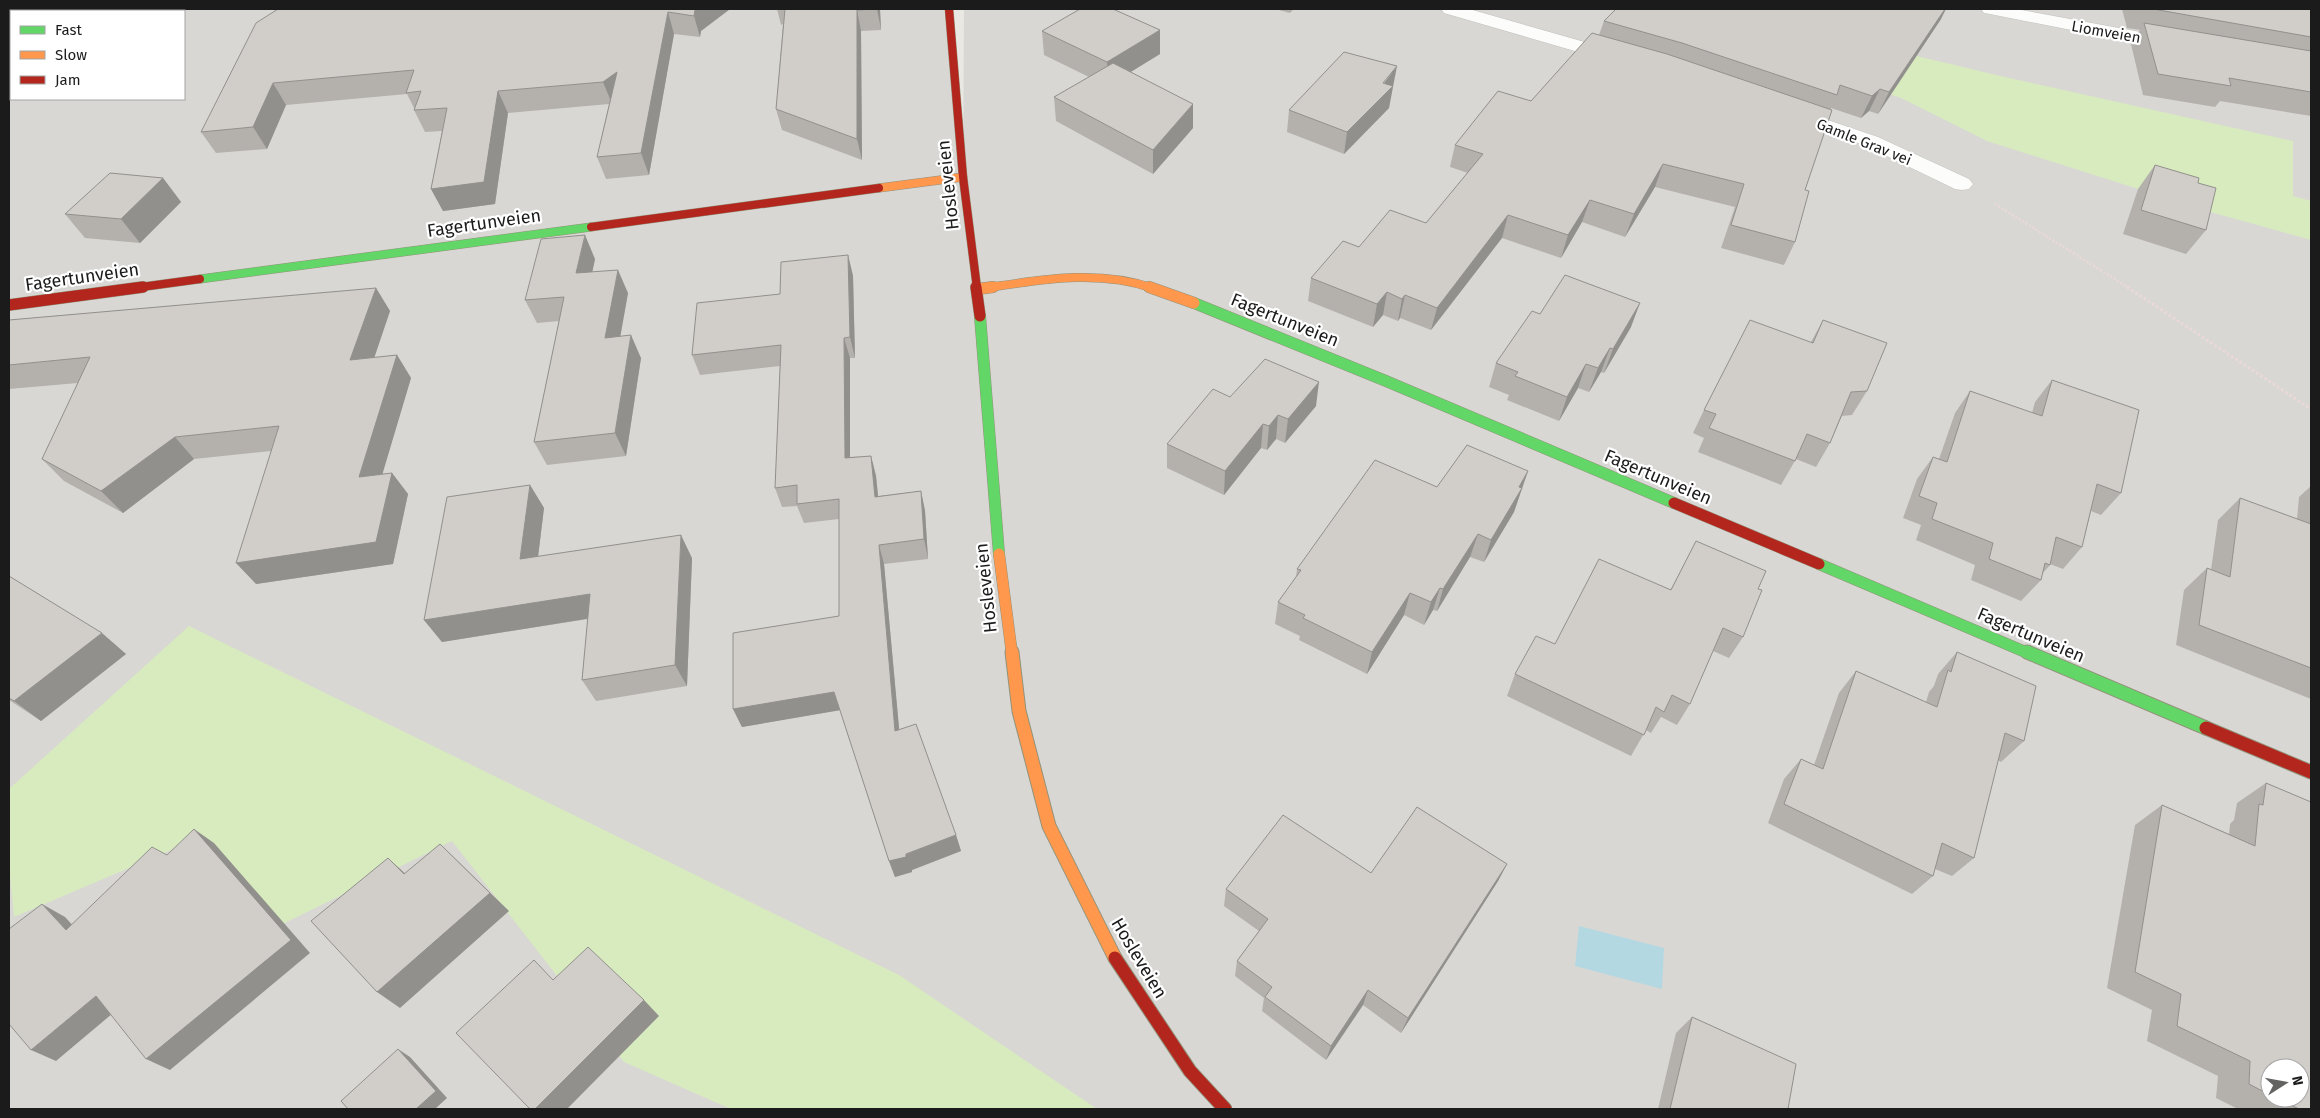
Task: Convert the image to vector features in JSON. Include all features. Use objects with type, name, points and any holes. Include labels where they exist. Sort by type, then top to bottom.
[{"type":"street","name":"Hosleveien","points":[[949,9],[963,177],[978,289],[1004,607],[1019,711],[1049,826],[1112,954],[1190,1071],[1225,1109]]},
{"type":"street","points":[[1450,9],[1639,63]]},
{"type":"street","name":"Liomveien","points":[[1990,9],[2083,28],[2187,46]]},
{"type":"street","name":"Gamle Grav vei","points":[[1778,110],[1871,141],[1962,184]]},
{"type":"street","name":"Fagertunveien","points":[[9,305],[963,177]]},
{"type":"street","name":"Fagertunveien","points":[[978,289],[1058,277],[1130,280],[1208,308],[1396,385],[2311,772]]},
{"type":"path","points":[[1962,184],[2154,304],[2311,409]]},
{"type":"shaded area","points":[[9,9],[944,9],[963,171],[964,9],[2311,9],[2311,1109],[9,1109]]},
{"type":"green space","points":[[1804,29],[1996,75],[2293,141],[2293,196],[2311,201],[2311,240],[2214,213],[1987,141],[1901,98],[1796,62]]},
{"type":"green space","points":[[189,626],[899,975],[1097,1109],[731,1109],[624,1062],[452,841],[219,955],[178,847],[14,917],[9,863],[9,789]]},
{"type":"water","points":[[1579,926],[1664,948],[1662,989],[1575,966]]},
{"type":"building","points":[[9,9],[82,9],[10,10],[9,17]]},
{"type":"building","points":[[278,9],[696,9],[694,16],[668,12],[641,153],[597,157],[617,72],[603,82],[498,91],[484,182],[431,189],[447,108],[414,110],[421,91],[406,93],[414,70],[273,83],[253,127],[201,132],[256,23]]},
{"type":"building","points":[[785,9],[877,9],[857,10],[857,139],[776,109]]},
{"type":"building","points":[[1080,9],[1113,9],[1160,30],[1107,62],[1042,31]]},
{"type":"building","points":[[1616,9],[1945,9],[1889,92],[1880,89],[1872,96],[1840,85],[1837,95],[1682,43],[1604,21]]},
{"type":"building","points":[[2153,9],[2311,9],[2311,37]]},
{"type":"building","points":[[2144,23],[2311,51],[2311,92],[2229,78],[2231,86],[2158,74]]},
{"type":"building","points":[[1592,33],[1667,54],[1832,110],[1805,190],[1809,191],[1795,242],[1731,225],[1744,184],[1663,164],[1634,214],[1590,200],[1568,235],[1508,215],[1437,308],[1405,295],[1402,299],[1387,292],[1377,304],[1311,278],[1343,241],[1359,247],[1390,210],[1426,223],[1483,154],[1455,145],[1498,91],[1531,101]]},
{"type":"building","points":[[1344,52],[1397,66],[1383,83],[1393,86],[1347,132],[1289,110]]},
{"type":"building","points":[[1113,63],[1193,104],[1153,150],[1054,97]]},
{"type":"building","points":[[2155,165],[2199,178],[2198,183],[2216,188],[2206,230],[2141,210]]},
{"type":"building","points":[[110,173],[163,178],[121,219],[65,214]]},
{"type":"building","points":[[585,235],[576,273],[618,270],[605,338],[631,335],[615,433],[534,442],[564,297],[525,300],[541,239]]},
{"type":"building","points":[[848,255],[850,337],[844,338],[845,458],[871,456],[875,497],[921,491],[924,539],[879,545],[895,731],[916,724],[956,835],[906,854],[906,857],[889,861],[834,692],[733,709],[733,633],[839,616],[839,499],[797,504],[797,485],[775,488],[781,345],[692,355],[697,303],[780,294],[781,262]]},
{"type":"building","points":[[1565,275],[1640,303],[1613,349],[1610,348],[1598,368],[1586,364],[1567,397],[1515,376],[1518,372],[1496,363],[1532,311],[1540,314]]},
{"type":"building","points":[[376,288],[350,360],[397,355],[359,477],[392,473],[376,542],[236,563],[279,426],[175,437],[101,491],[42,459],[90,357],[9,365],[9,320]]},
{"type":"building","points":[[1750,320],[1813,343],[1823,320],[1887,343],[1867,391],[1851,392],[1830,443],[1807,434],[1795,461],[1709,428],[1716,414],[1704,410]]},
{"type":"building","points":[[1265,359],[1319,382],[1288,419],[1278,415],[1269,426],[1263,424],[1225,471],[1167,444],[1213,389],[1230,397]]},
{"type":"building","points":[[2052,380],[2139,410],[2121,493],[2097,484],[2082,547],[2056,537],[2050,565],[2045,563],[2041,580],[1989,559],[1993,543],[1932,519],[1937,503],[1919,496],[1933,457],[1947,462],[1970,391],[2042,416]]},
{"type":"building","points":[[1467,445],[1528,471],[1519,487],[1522,488],[1491,540],[1478,534],[1443,589],[1440,588],[1431,602],[1410,593],[1372,652],[1303,618],[1305,615],[1278,602],[1301,570],[1297,569],[1375,460],[1437,487]]},
{"type":"building","points":[[530,485],[520,559],[681,535],[675,665],[582,680],[590,594],[424,620],[447,497]]},
{"type":"building","points":[[2240,498],[2311,524],[2311,668],[2199,625],[2207,568],[2230,577]]},
{"type":"building","points":[[1696,541],[1766,571],[1758,589],[1762,590],[1743,637],[1723,628],[1690,704],[1672,695],[1664,712],[1656,707],[1644,735],[1515,674],[1536,636],[1555,644],[1599,559],[1671,590]]},
{"type":"building","points":[[9,576],[102,633],[14,701],[9,698]]},
{"type":"building","points":[[1957,652],[2036,686],[2024,741],[2005,733],[1974,858],[1942,843],[1933,876],[1784,804],[1801,759],[1823,769],[1856,671],[1937,707],[1948,670],[1951,672]]},
{"type":"building","points":[[2266,783],[2311,802],[2311,1109],[2297,1108],[2310,1108],[2310,1058],[2260,1058],[2260,1090],[2249,1084],[2250,1061],[2177,1026],[2181,994],[2135,972],[2162,805],[2255,846],[2259,804],[2263,805]]},
{"type":"building","points":[[1417,807],[1507,864],[1408,1018],[1368,990],[1331,1046],[1265,997],[1272,987],[1237,961],[1268,919],[1226,889],[1283,815],[1371,873]]},
{"type":"building","points":[[194,829],[291,940],[146,1059],[96,996],[31,1050],[9,1024],[9,929],[42,904],[66,930],[152,847],[167,855]]},
{"type":"building","points":[[440,844],[490,893],[377,992],[311,921],[388,858],[404,874]]},
{"type":"building","points":[[588,947],[644,1000],[535,1109],[530,1109],[456,1033],[534,960],[553,980]]},
{"type":"building","points":[[1692,1017],[1796,1064],[1788,1109],[1670,1109]]},
{"type":"building","points":[[398,1049],[436,1091],[416,1109],[348,1109],[341,1101]]},
{"type":"traffic: fast","points":[[200,279],[591,227]]},
{"type":"traffic: fast","points":[[1194,303],[1386,381],[1674,503]]},
{"type":"traffic: fast","points":[[980,316],[999,554]]},
{"type":"traffic: fast","points":[[1819,564],[2206,728]]},
{"type":"traffic: slow","points":[[879,188],[963,177]]},
{"type":"traffic: slow","points":[[978,289],[1058,277],[1130,280],[1194,303]]},
{"type":"traffic: slow","points":[[999,554],[1019,711],[1049,826],[1115,958]]},
{"type":"traffic: jam","points":[[949,9],[963,177],[980,316]]},
{"type":"traffic: jam","points":[[591,227],[879,188]]},
{"type":"traffic: jam","points":[[9,305],[200,279]]},
{"type":"traffic: jam","points":[[1674,503],[1819,564]]},
{"type":"traffic: jam","points":[[2206,728],[2311,772]]},
{"type":"traffic: jam","points":[[1115,958],[1190,1071],[1225,1109]]}]
